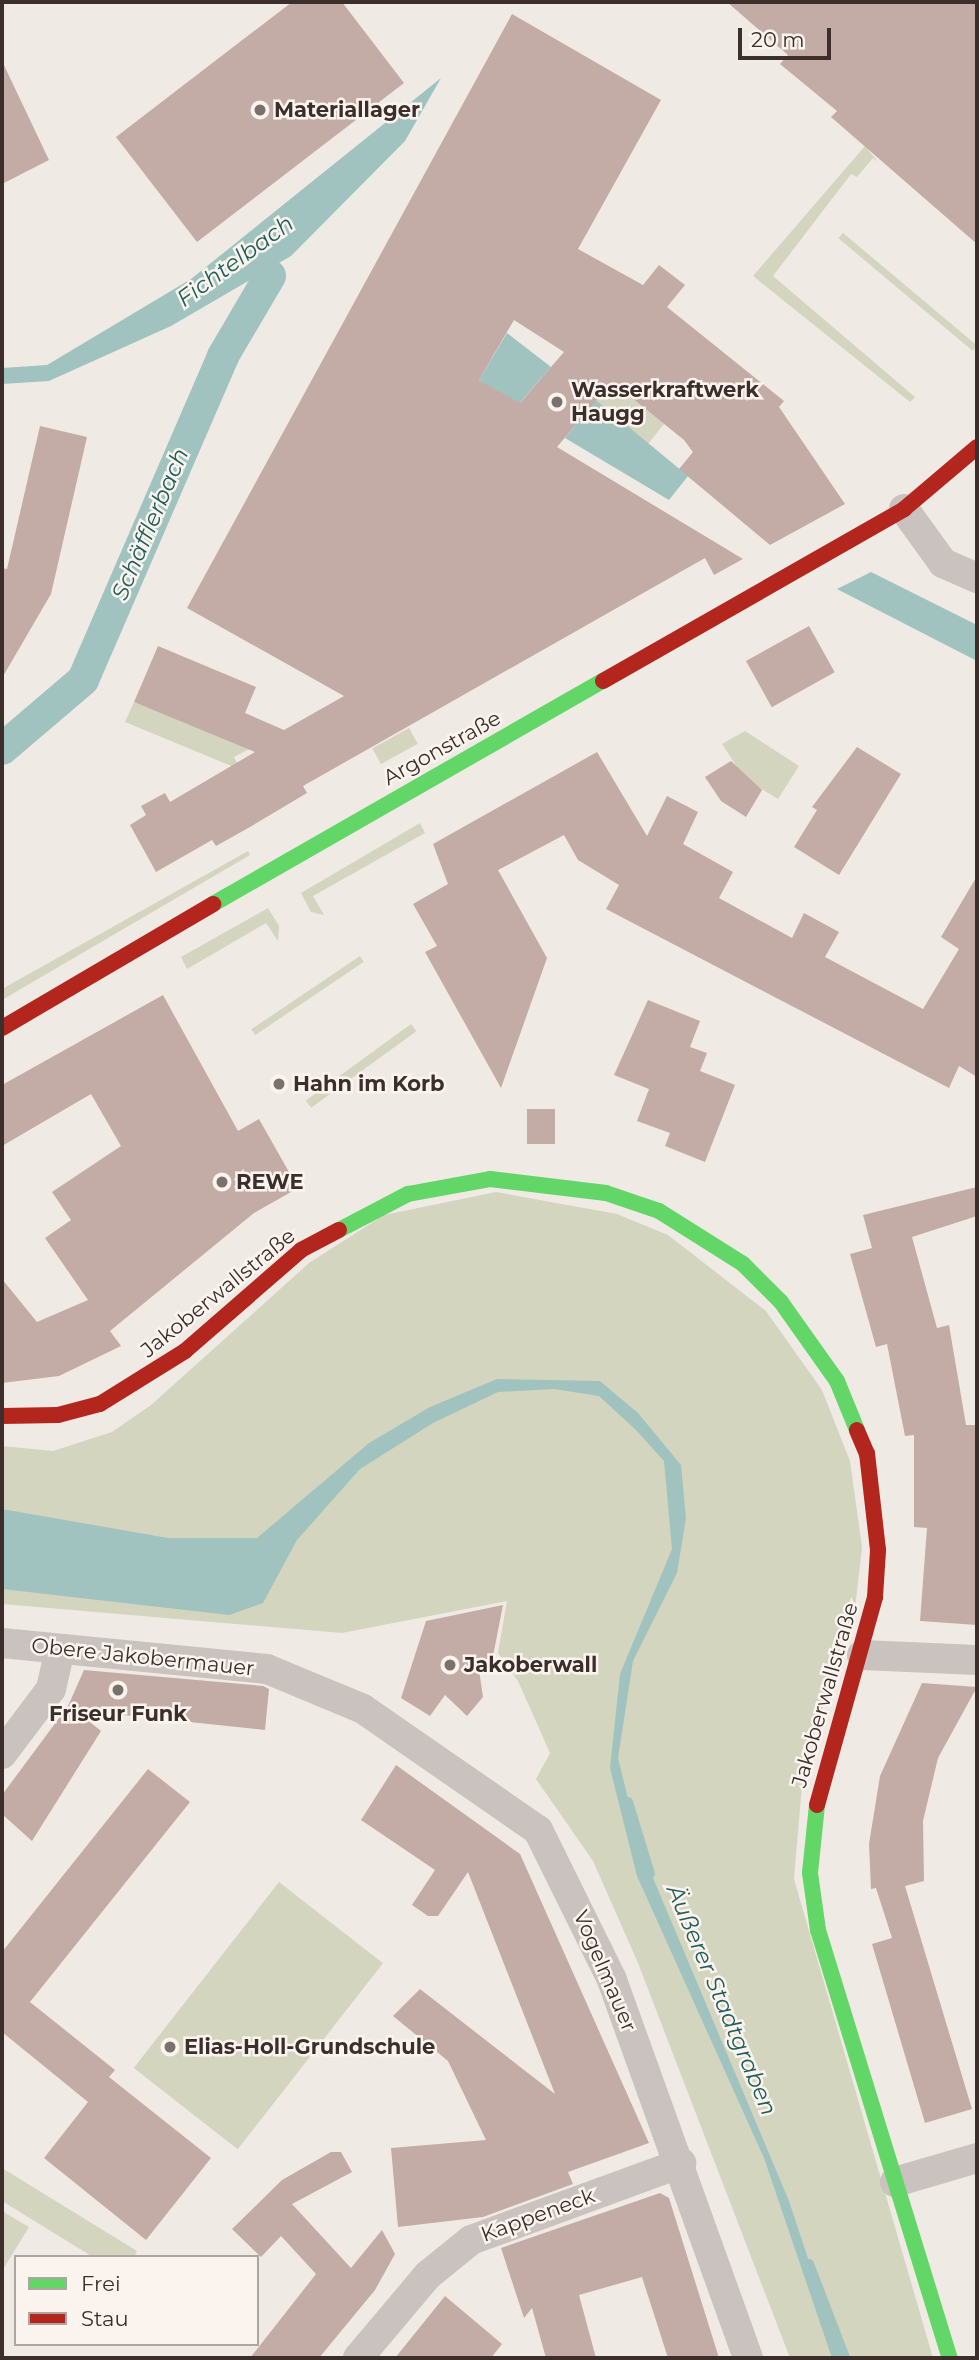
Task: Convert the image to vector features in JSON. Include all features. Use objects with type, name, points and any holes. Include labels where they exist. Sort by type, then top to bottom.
[{"type":"street","name":"Argonstraße","points":[[2,1028],[904,509],[977,447]]},
{"type":"street","points":[[904,509],[943,563],[977,578]]},
{"type":"street","name":"Jakoberwallstraße","points":[[2,1416],[58,1415],[100,1404],[152,1375],[301,1250],[380,1203],[490,1179],[606,1193],[659,1211],[743,1264],[781,1302],[837,1381],[867,1454],[874,1503],[875,1597],[862,1655],[818,1790],[810,1873],[818,1930],[950,2358]]},
{"type":"street","name":"Obere Jakobermauer","points":[[2,1643],[248,1666],[323,1690]]},
{"type":"street","points":[[2,1754],[51,1689],[60,1649]]},
{"type":"street","points":[[862,1655],[977,1660]]},
{"type":"street","name":"Vogelmauer","points":[[323,1690],[363,1709],[538,1830],[566,1878],[681,2163],[748,2358]]},
{"type":"street","points":[[895,2182],[977,2158]]},
{"type":"street","name":"Kappeneck","points":[[358,2358],[428,2275],[471,2240],[681,2163]]},
{"type":"green space","points":[[865,146],[878,162],[873,158],[857,177],[851,174],[773,276],[915,397],[910,402],[753,276]]},
{"type":"green space","points":[[843,233],[977,345],[973,351],[839,238]]},
{"type":"green space","points":[[588,363],[664,424],[648,444],[596,400]]},
{"type":"green space","points":[[134,702],[253,747],[234,757],[241,770],[125,722]]},
{"type":"green space","points":[[409,728],[418,744],[381,764],[372,748]]},
{"type":"green space","points":[[745,731],[799,766],[778,799],[745,779],[722,744]]},
{"type":"green space","points":[[420,823],[425,833],[313,896],[324,915],[311,912],[301,893]]},
{"type":"green space","points":[[248,851],[250,855],[2,1000],[2,989]]},
{"type":"green space","points":[[268,908],[279,926],[278,941],[266,923],[187,969],[181,957]]},
{"type":"green space","points":[[360,956],[364,962],[255,1035],[251,1029]]},
{"type":"green space","points":[[411,1024],[416,1031],[311,1108],[306,1100]]},
{"type":"green space","points":[[496,1192],[617,1214],[668,1235],[766,1311],[822,1390],[850,1461],[862,1547],[854,1618],[804,1762],[794,1879],[933,2358],[790,2358],[638,1963],[593,1861],[536,1779],[550,1753],[518,1681],[498,1653],[507,1601],[342,1633],[2,1604],[2,1446],[53,1451],[112,1432],[151,1405],[309,1263],[384,1215]]},
{"type":"green space","points":[[279,1882],[383,1963],[238,2149],[134,2068]]},
{"type":"green space","points":[[2,2168],[137,2251],[135,2255],[90,2255],[2,2201]]},
{"type":"green space","points":[[2,2211],[29,2227],[2,2271]]},
{"type":"water","name":"Fichtelbach","points":[[441,78],[405,141],[291,256],[171,326],[49,381],[2,384],[2,368],[47,365],[191,279]]},
{"type":"water","points":[[507,333],[551,367],[518,405],[479,380]]},
{"type":"water","points":[[596,400],[688,476],[669,500],[565,438]]},
{"type":"water","points":[[871,572],[977,625],[977,661],[837,589]]},
{"type":"water","points":[[497,1379],[600,1381],[638,1413],[681,1465],[686,1518],[677,1573],[633,1661],[618,1758],[640,1847],[789,2201],[841,2358],[832,2358],[764,2158],[637,1876],[610,1768],[620,1674],[672,1549],[664,1461],[636,1430],[599,1396],[554,1389],[498,1392],[433,1423],[360,1469],[297,1540],[263,1603],[229,1615],[2,1589],[2,1509],[168,1538],[257,1538],[369,1443],[430,1407]]},
{"type":"building","name":"Materiallager","points":[[292,2],[342,2],[404,83],[197,242],[116,137]]},
{"type":"building","points":[[727,2],[977,2],[977,244],[831,117],[837,111],[780,64],[788,55]]},
{"type":"building","points":[[512,14],[661,100],[578,249],[643,285],[659,265],[685,285],[667,307],[784,401],[779,407],[845,504],[770,545],[679,469],[693,452],[684,440],[612,382],[557,447],[743,559],[714,575],[705,558],[303,786],[307,793],[250,827],[216,846],[212,840],[156,872],[130,825],[146,815],[141,806],[165,793],[170,802],[255,752],[134,702],[158,646],[256,687],[245,713],[284,730],[344,696],[187,608]],"holes":[[[514,320],[564,352],[520,403],[479,380]]]},
{"type":"building","points":[[2,61],[49,160],[2,184]]},
{"type":"building","points":[[40,426],[87,437],[51,594],[2,678],[2,568],[7,569]]},
{"type":"building","points":[[809,626],[835,672],[772,707],[746,661]]},
{"type":"building","points":[[857,747],[901,774],[839,875],[794,847],[817,810],[812,807]]},
{"type":"building","points":[[597,752],[647,836],[667,796],[698,812],[683,844],[733,872],[719,898],[792,938],[804,913],[839,932],[825,957],[923,1009],[959,949],[941,937],[977,876],[977,1077],[959,1066],[949,1088],[606,909],[619,885],[578,860],[564,835],[498,870],[547,958],[501,1088],[425,952],[437,946],[413,904],[448,884],[433,844]]},
{"type":"building","points":[[731,761],[762,790],[746,817],[721,801],[705,777]]},
{"type":"building","points":[[163,995],[238,1131],[259,1119],[298,1188],[254,1213],[110,1331],[121,1346],[59,1376],[2,1383],[2,1279],[37,1322],[88,1300],[45,1238],[71,1220],[52,1192],[121,1146],[91,1094],[2,1146],[2,1085]]},
{"type":"building","points":[[648,1000],[700,1021],[690,1047],[707,1053],[700,1071],[735,1085],[705,1162],[665,1146],[670,1133],[637,1121],[649,1089],[614,1075]]},
{"type":"building","points":[[527,1109],[555,1109],[555,1144],[527,1144]]},
{"type":"building","points":[[977,1187],[977,1216],[912,1237],[937,1328],[949,1325],[966,1425],[976,1425],[977,1625],[920,1621],[927,1528],[914,1527],[914,1435],[905,1436],[887,1344],[876,1347],[850,1254],[872,1248],[863,1215]]},
{"type":"building","points":[[503,1605],[493,1656],[478,1663],[483,1697],[467,1716],[445,1695],[430,1716],[401,1698],[426,1621]]},
{"type":"building","points":[[84,1670],[263,1686],[269,1689],[265,1730],[75,1710],[101,1731],[32,1841],[2,1814],[2,1795],[68,1706]]},
{"type":"building","points":[[922,1683],[977,1687],[938,1758],[923,1821],[924,1881],[905,1886],[972,2109],[925,2123],[872,1944],[892,1938],[876,1888],[871,1889],[869,1844],[880,1776]]},
{"type":"building","points":[[396,1765],[520,1854],[649,2143],[568,2172],[573,2184],[483,2217],[398,2227],[391,2148],[486,2140],[448,2061],[393,2016],[420,1989],[555,2094],[468,1872],[438,1916],[428,1916],[412,1905],[435,1870],[361,1820]]},
{"type":"building","points":[[148,1769],[190,1802],[30,2002],[115,2070],[109,2077],[211,2158],[146,2240],[44,2158],[88,2102],[2,2032],[2,1952]]},
{"type":"building","points":[[331,2152],[341,2152],[352,2172],[292,2204],[351,2268],[382,2230],[395,2254],[375,2290],[319,2358],[250,2358],[316,2274],[281,2236],[261,2257],[232,2229],[282,2180]]},
{"type":"building","points":[[660,2193],[669,2198],[719,2358],[668,2358],[642,2277],[579,2295],[596,2358],[546,2358],[532,2308],[524,2318],[501,2248]]},
{"type":"building","points":[[445,2296],[502,2344],[491,2358],[395,2358]]},
{"type":"waterway","name":"Schäfflerbach","points":[[2,749],[83,680],[223,356],[270,276]]},
{"type":"waterway","name":"Äußerer Stadtgraben","points":[[628,1802],[650,1874]]},
{"type":"waterway","name":"Äußerer Stadtgraben","points":[[809,2264],[845,2358]]},
{"type":"traffic: fast","points":[[213,904],[603,681]]},
{"type":"traffic: fast","points":[[339,1230],[408,1194],[490,1179],[606,1193],[659,1211],[743,1264],[781,1302],[837,1381],[857,1430]]},
{"type":"traffic: fast","points":[[817,1805],[810,1873],[818,1930],[950,2358]]},
{"type":"traffic: jam","points":[[603,681],[904,509],[977,447]]},
{"type":"traffic: jam","points":[[2,1028],[213,904]]},
{"type":"traffic: jam","points":[[2,1416],[58,1415],[100,1404],[185,1351],[301,1250],[339,1230]]},
{"type":"traffic: jam","points":[[817,1805],[875,1597],[878,1550],[867,1454],[857,1430]]},
{"type":"place","name":"Materiallager","points":[[260,110]]},
{"type":"place","name":"Wasserkraftwerk Haugg","points":[[557,402]]},
{"type":"place","name":"Hahn im Korb","points":[[279,1084]]},
{"type":"place","name":"REWE","points":[[222,1182]]},
{"type":"place","name":"Jakoberwall","points":[[450,1665]]},
{"type":"place","name":"Friseur Funk","points":[[118,1690]]},
{"type":"place","name":"Elias-Holl-Grundschule","points":[[170,2047]]}]
